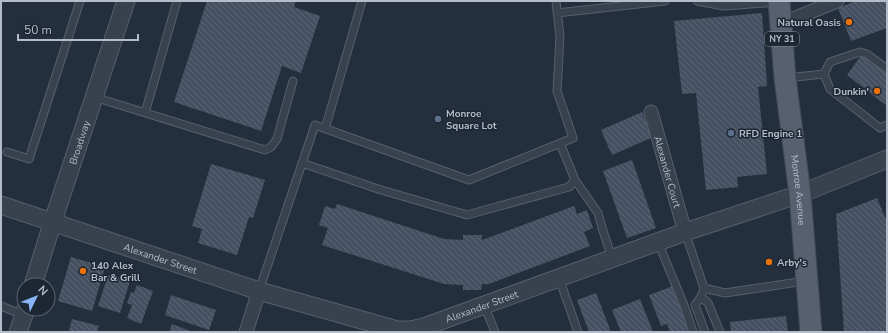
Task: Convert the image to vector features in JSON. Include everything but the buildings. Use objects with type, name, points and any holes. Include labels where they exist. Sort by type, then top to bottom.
[{"type":"main road","name":"Monroe Avenue","points":[[779,1],[785,78],[800,194],[811,332]]},
{"type":"street","name":"Broadway","points":[[36,277],[126,1]]},
{"type":"street","points":[[781,24],[837,1]]},
{"type":"street","name":"Alexander Court","points":[[651,112],[685,232]]},
{"type":"street","name":"Alexander Street","points":[[1,204],[259,291],[397,330],[410,330],[424,327],[685,232],[800,194],[887,159]]},
{"type":"street","points":[[246,332],[259,291]]},
{"type":"street","points":[[18,332],[23,317]]},
{"type":"lane","points":[[6,152],[29,159],[80,1]]},
{"type":"lane","points":[[146,112],[177,1]]},
{"type":"lane","points":[[325,129],[362,1]]},
{"type":"lane","points":[[259,291],[315,125],[469,180],[572,138],[557,90],[560,37],[556,1]]},
{"type":"lane","points":[[558,13],[664,1]]},
{"type":"lane","points":[[697,1],[724,6],[779,1]]},
{"type":"lane","points":[[887,69],[867,54],[860,52],[830,62],[824,74],[830,89],[880,128],[887,125]]},
{"type":"lane","points":[[785,78],[824,74]]},
{"type":"lane","points":[[94,97],[265,150],[271,147],[277,139],[293,82]]},
{"type":"lane","points":[[560,143],[575,180],[598,213],[612,259]]},
{"type":"lane","points":[[302,163],[378,190],[467,215],[569,187],[575,180]]},
{"type":"lane","points":[[685,232],[704,288],[701,297],[695,305],[705,332]]},
{"type":"lane","points":[[658,242],[685,308],[693,332]]},
{"type":"lane","points":[[559,278],[578,332]]},
{"type":"lane","points":[[704,288],[725,293],[806,281]]},
{"type":"lane","points":[[701,297],[708,303],[720,332]]},
{"type":"lane","points":[[484,305],[495,332]]},
{"type":"lane","points":[[1,306],[16,310]]},
{"type":"place","name":"Natural Oasis","points":[[849,22]]},
{"type":"place","name":"Dunkin'","points":[[877,91]]},
{"type":"place","name":"Monroe Square Lot","points":[[438,119]]},
{"type":"place","name":"RFD Engine 1","points":[[731,133]]},
{"type":"place","name":"Arby's","points":[[769,262]]},
{"type":"place","name":"140 Alex Bar & Grill","points":[[83,271]]}]
